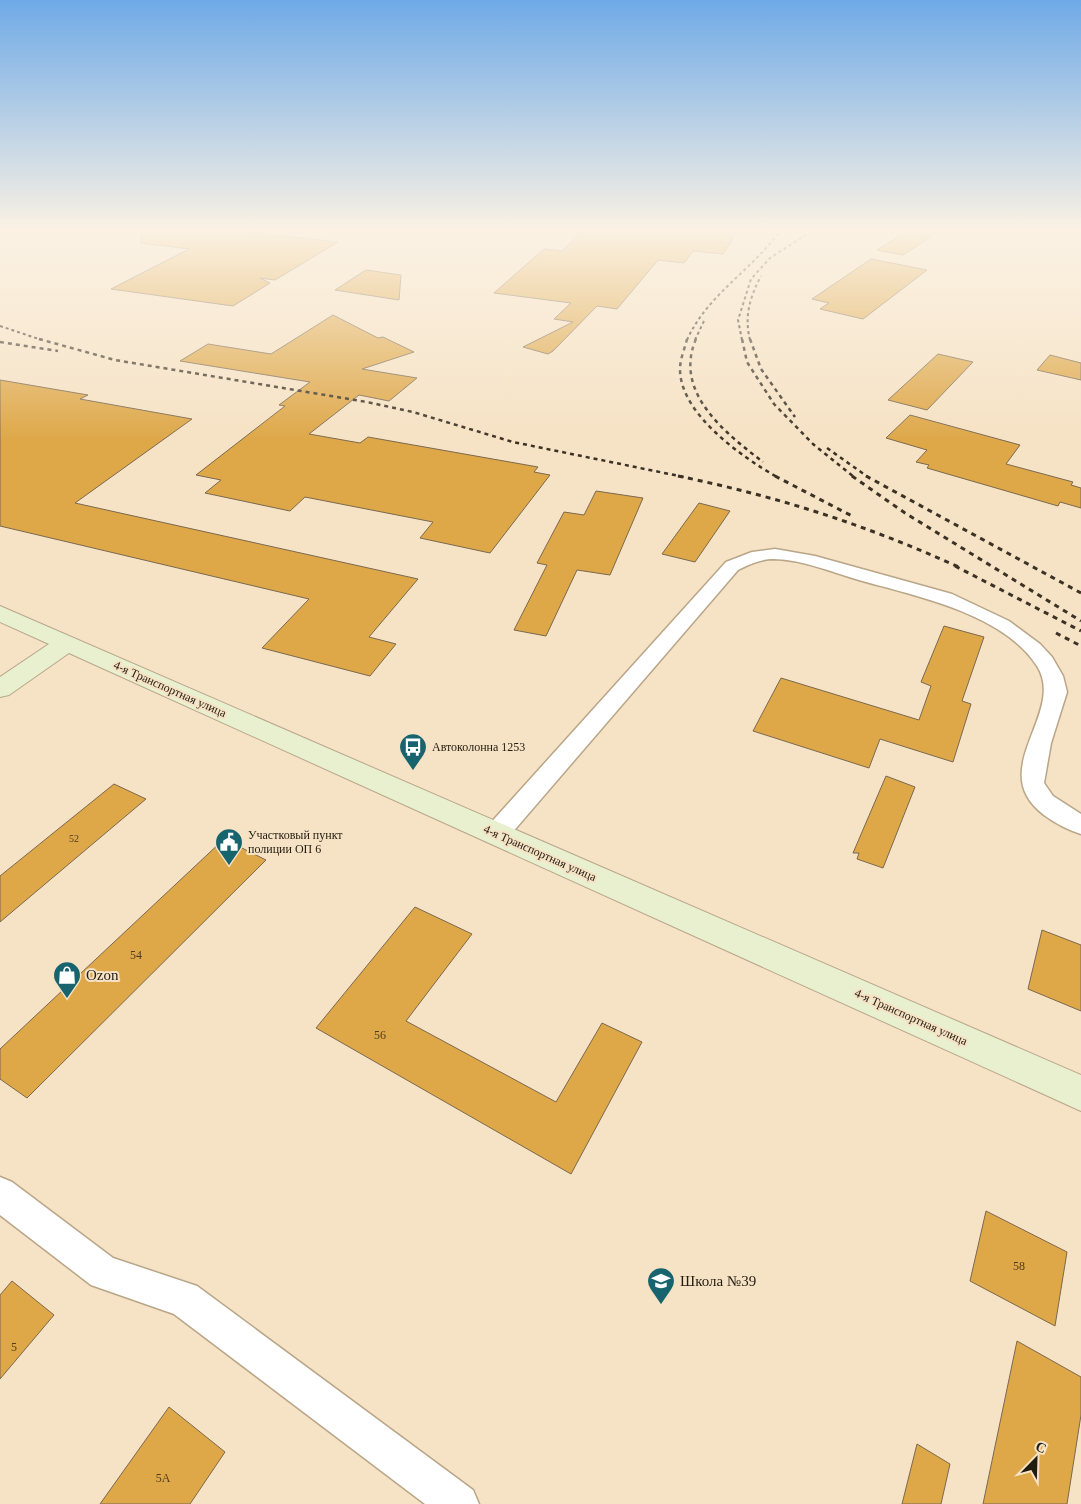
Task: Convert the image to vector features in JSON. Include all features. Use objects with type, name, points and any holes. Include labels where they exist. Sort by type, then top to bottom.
[{"type":"main road","name":"4-я Транспортная улица","points":[[0,613],[371,780],[1081,1093]]},
{"type":"main road","points":[[0,689],[68,643]]},
{"type":"street","points":[[496,834],[732,566],[754,556],[777,554],[821,564],[955,602],[1010,629],[1039,655],[1056,681],[1056,692],[1032,772],[1034,791],[1057,813],[1081,825]]},
{"type":"street","points":[[0,1194],[104,1273],[184,1299],[459,1504]]},
{"type":"building","points":[[206,302],[239,302],[233,306]]},
{"type":"building","points":[[565,302],[623,302],[617,309],[597,306],[548,354],[523,347],[573,322],[554,319],[571,303]]},
{"type":"building","points":[[826,302],[885,302],[863,319],[820,309],[829,303]]},
{"type":"building","points":[[333,315],[378,338],[383,337],[414,352],[362,369],[417,378],[389,401],[359,395],[309,434],[360,443],[368,437],[538,467],[534,472],[550,475],[490,553],[420,538],[433,522],[305,497],[290,511],[205,493],[221,480],[196,475],[285,406],[279,405],[310,382],[180,361],[208,344],[271,354]]},
{"type":"building","points":[[938,354],[973,362],[927,410],[888,400]]},
{"type":"building","points":[[1050,355],[1081,363],[1081,380],[1037,370]]},
{"type":"building","points":[[0,380],[88,395],[80,399],[192,419],[75,503],[418,579],[369,637],[396,644],[370,676],[262,648],[309,599],[0,526]]},
{"type":"building","points":[[910,415],[1020,445],[1006,464],[1073,482],[1071,485],[1081,488],[1081,508],[1060,502],[1058,506],[927,468],[929,465],[916,462],[927,450],[886,438]]},
{"type":"building","points":[[596,491],[643,498],[610,575],[577,570],[546,636],[514,630],[547,565],[537,563],[564,512],[584,515]]},
{"type":"building","points":[[699,503],[730,511],[695,562],[662,554]]},
{"type":"building","points":[[944,626],[984,637],[962,701],[971,704],[953,762],[880,739],[869,768],[753,731],[781,678],[919,720],[931,686],[921,682]]},
{"type":"building","points":[[886,776],[915,787],[883,868],[857,859],[859,853],[853,853]]},
{"type":"building","points":[[114,784],[146,799],[0,922],[0,876]]},
{"type":"building","points":[[224,839],[266,860],[27,1098],[0,1079],[0,1049]]},
{"type":"building","points":[[415,907],[472,934],[406,1021],[556,1102],[602,1023],[642,1042],[571,1174],[316,1028]]},
{"type":"building","points":[[1042,930],[1081,945],[1081,1011],[1028,989]]},
{"type":"building","points":[[986,1211],[1067,1252],[1055,1326],[970,1281]]},
{"type":"building","points":[[12,1281],[54,1315],[0,1379],[0,1295]]},
{"type":"building","points":[[1017,1341],[1081,1377],[1081,1415],[1067,1504],[983,1504]]},
{"type":"building","points":[[169,1407],[225,1452],[190,1504],[100,1504]]},
{"type":"building","points":[[917,1444],[950,1464],[941,1504],[902,1504]]},
{"type":"railway","points":[[687,340],[696,324],[713,302]]},
{"type":"railway","points":[[742,340],[738,320],[744,302]]},
{"type":"railway","points":[[750,340],[748,315],[751,302]]},
{"type":"railway","points":[[695,340],[704,321]]},
{"type":"railway","points":[[0,326],[39,339]]},
{"type":"railway","points":[[39,339],[115,360],[367,402],[413,412],[513,442],[684,477]]},
{"type":"railway","points":[[687,339],[680,369],[683,386],[690,402],[701,418],[731,446],[777,477]]},
{"type":"railway","points":[[696,339],[691,358],[691,376],[697,394],[719,424],[763,462]]},
{"type":"railway","points":[[742,339],[747,362],[774,404],[813,444],[854,477]]},
{"type":"railway","points":[[750,339],[761,369],[795,417]]},
{"type":"railway","points":[[0,342],[58,351]]},
{"type":"railway","points":[[827,448],[868,477]]},
{"type":"railway","points":[[678,476],[752,493],[822,514],[891,538],[961,568]]},
{"type":"railway","points":[[775,476],[852,516]]},
{"type":"railway","points":[[852,476],[905,513],[1081,621]]},
{"type":"railway","points":[[866,476],[1081,593]]},
{"type":"railway","points":[[955,566],[1081,631]]},
{"type":"railway","points":[[1056,633],[1081,646]]},
{"type":"place","name":"Автоколонна 1253","points":[[413,771]]},
{"type":"place","name":"Участковый пункт полиции ОП 6","points":[[229,866]]},
{"type":"place","name":"Ozon","points":[[67,999]]},
{"type":"place","name":"Школа №39","points":[[661,1305]]}]
